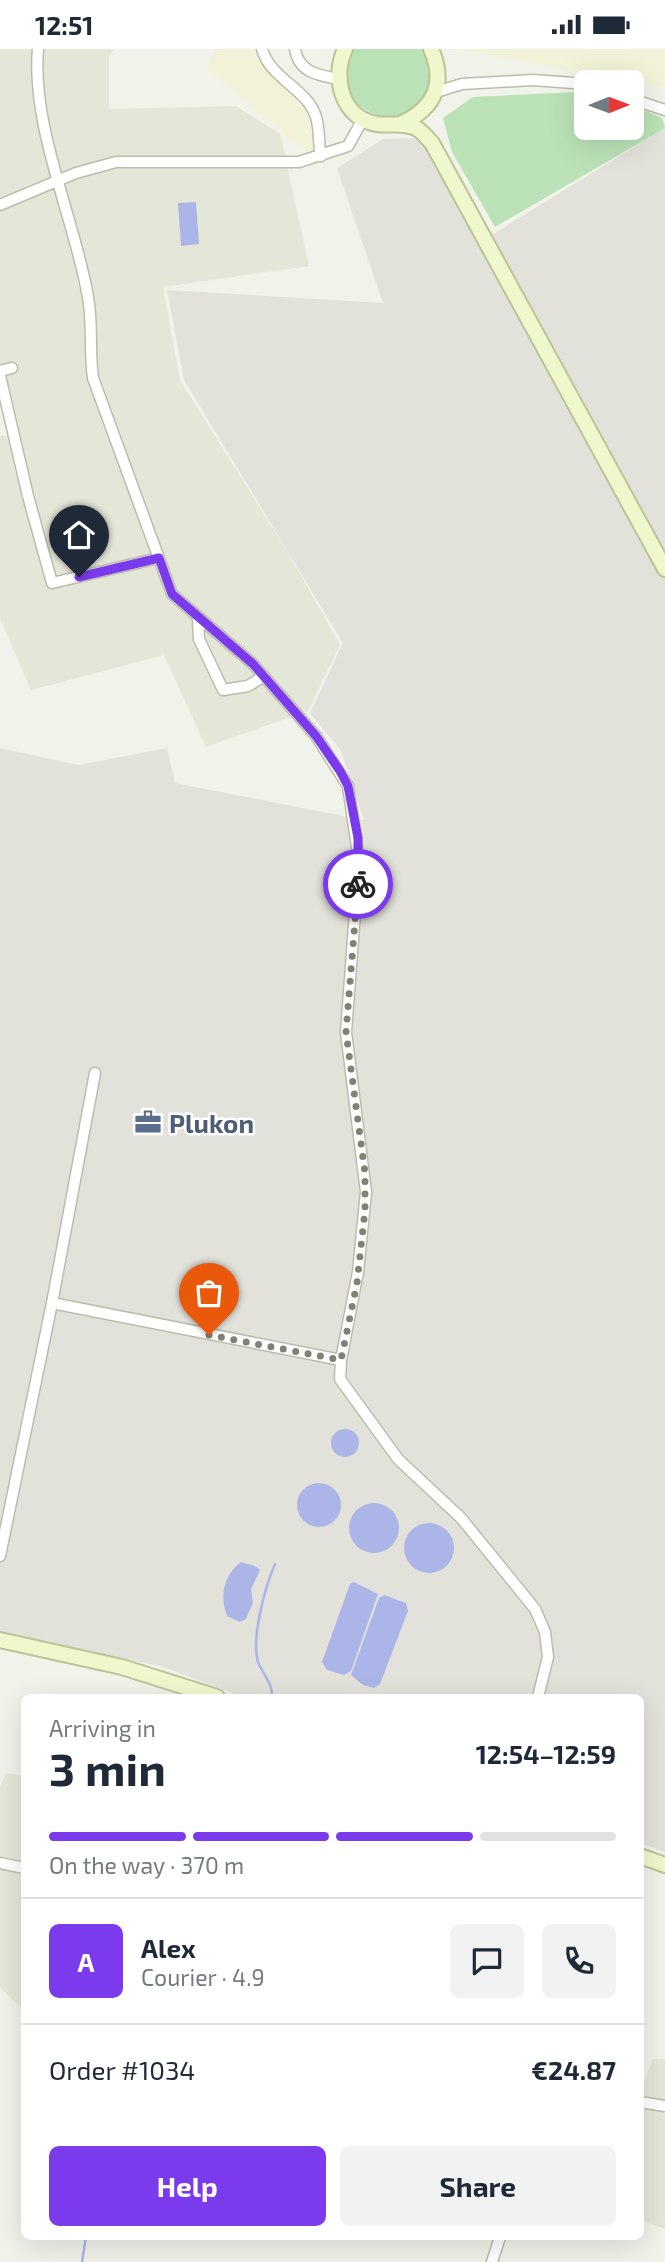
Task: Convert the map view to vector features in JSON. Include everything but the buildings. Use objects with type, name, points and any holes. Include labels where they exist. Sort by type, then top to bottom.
[{"type":"main road","points":[[345,49],[339,63],[338,79],[342,95],[349,107],[363,119],[379,124],[402,123],[418,128],[432,143],[665,569]]},
{"type":"main road","points":[[402,123],[417,116],[436,92],[439,74],[431,49]]},
{"type":"main road","points":[[427,106],[432,143]]},
{"type":"main road","points":[[0,1640],[122,1667],[208,1694]]},
{"type":"main road","points":[[644,1857],[665,1865]]},
{"type":"street","points":[[38,49],[36,73],[57,180],[88,298],[89,353],[93,378],[172,594],[253,664],[316,736],[348,786],[358,838],[358,907],[346,1032],[365,1173],[365,1210],[357,1283],[341,1360],[340,1379],[398,1459],[461,1518],[535,1609],[545,1632],[548,1657],[539,1694]]},
{"type":"street","points":[[262,49],[272,67],[305,100],[316,116],[320,156]]},
{"type":"street","points":[[295,49],[296,57],[307,71],[338,79]]},
{"type":"street","points":[[439,74],[462,84]]},
{"type":"street","points":[[436,92],[462,84],[533,80],[574,83]]},
{"type":"street","points":[[644,103],[665,110]]},
{"type":"street","points":[[0,205],[57,180],[116,162],[299,162],[348,146],[363,119]]},
{"type":"street","points":[[12,367],[0,373],[28,496],[52,583],[159,558]]},
{"type":"street","points":[[198,619],[199,639],[220,688],[226,691],[248,686],[264,676]]},
{"type":"street","points":[[0,1556],[52,1303],[95,1073]]},
{"type":"street","points":[[52,1303],[341,1360]]},
{"type":"street","points":[[0,1863],[21,1867]]},
{"type":"street","points":[[644,2103],[665,2106]]},
{"type":"street","points":[[492,2262],[499,2240]]},
{"type":"shaded area","points":[[0,49],[114,49],[109,56],[109,109],[236,106],[280,134],[309,266],[163,287],[180,380],[290,556],[340,645],[308,711],[206,747],[164,655],[31,690],[0,619],[0,436],[12,435],[0,374]]},
{"type":"shaded area","points":[[216,49],[264,49],[264,58],[316,116],[318,145],[309,154],[207,69]]},
{"type":"shaded area","points":[[454,49],[665,49],[665,87],[644,83],[644,70],[574,71]]},
{"type":"shaded area","points":[[665,128],[665,1852],[644,1844],[644,1694],[235,1694],[161,1666],[0,1635],[0,748],[79,765],[167,748],[175,783],[364,820],[341,751],[310,713],[343,643],[184,380],[167,290],[383,303],[337,168],[383,139],[418,138],[493,234]]},
{"type":"shaded area","points":[[6,1773],[21,1776],[21,2008],[0,1987],[0,1788]]},
{"type":"shaded area","points":[[653,2059],[665,2059],[665,2229],[644,2221],[644,2082]]},
{"type":"green space","points":[[351,49],[423,49],[429,62],[430,77],[428,86],[417,104],[402,114],[386,116],[369,112],[355,102],[346,87],[344,69]]},
{"type":"green space","points":[[574,92],[574,140],[644,140],[644,110],[662,118],[665,128],[495,227],[452,152],[443,118],[473,97]]},
{"type":"water","points":[[196,202],[199,244],[181,246],[178,203]]},
{"type":"water","points":[[345,1429],[355,1433],[359,1443],[355,1453],[345,1457],[335,1453],[331,1443],[335,1433]]},
{"type":"water","points":[[319,1483],[334,1490],[341,1505],[334,1520],[319,1527],[304,1520],[297,1505],[304,1490]]},
{"type":"water","points":[[374,1503],[392,1510],[399,1528],[392,1546],[374,1553],[356,1546],[349,1528],[356,1510]]},
{"type":"water","points":[[429,1523],[447,1530],[454,1548],[447,1566],[429,1573],[411,1566],[404,1548],[411,1530]]},
{"type":"water","points":[[241,1562],[260,1570],[251,1589],[253,1603],[246,1619],[240,1622],[227,1616],[223,1593],[227,1579]]},
{"type":"water","points":[[354,1582],[378,1594],[351,1671],[344,1675],[327,1670],[322,1662],[350,1584]]},
{"type":"water","points":[[384,1595],[406,1603],[408,1611],[380,1684],[374,1688],[363,1685],[351,1675],[379,1598]]},
{"type":"waterway","points":[[272,1694],[258,1662],[256,1640],[263,1599],[275,1564]]},
{"type":"waterway","points":[[82,2262],[86,2240]]},
{"type":"way so far","points":[[209,1335],[341,1360],[357,1283],[366,1192],[346,1032],[358,884]]},
{"type":"place","name":"Plukon","points":[[148,1122]]},
{"type":"route","points":[[79,577],[159,558],[172,594],[253,664],[316,736],[340,771],[348,786],[358,838],[358,884]]}]
